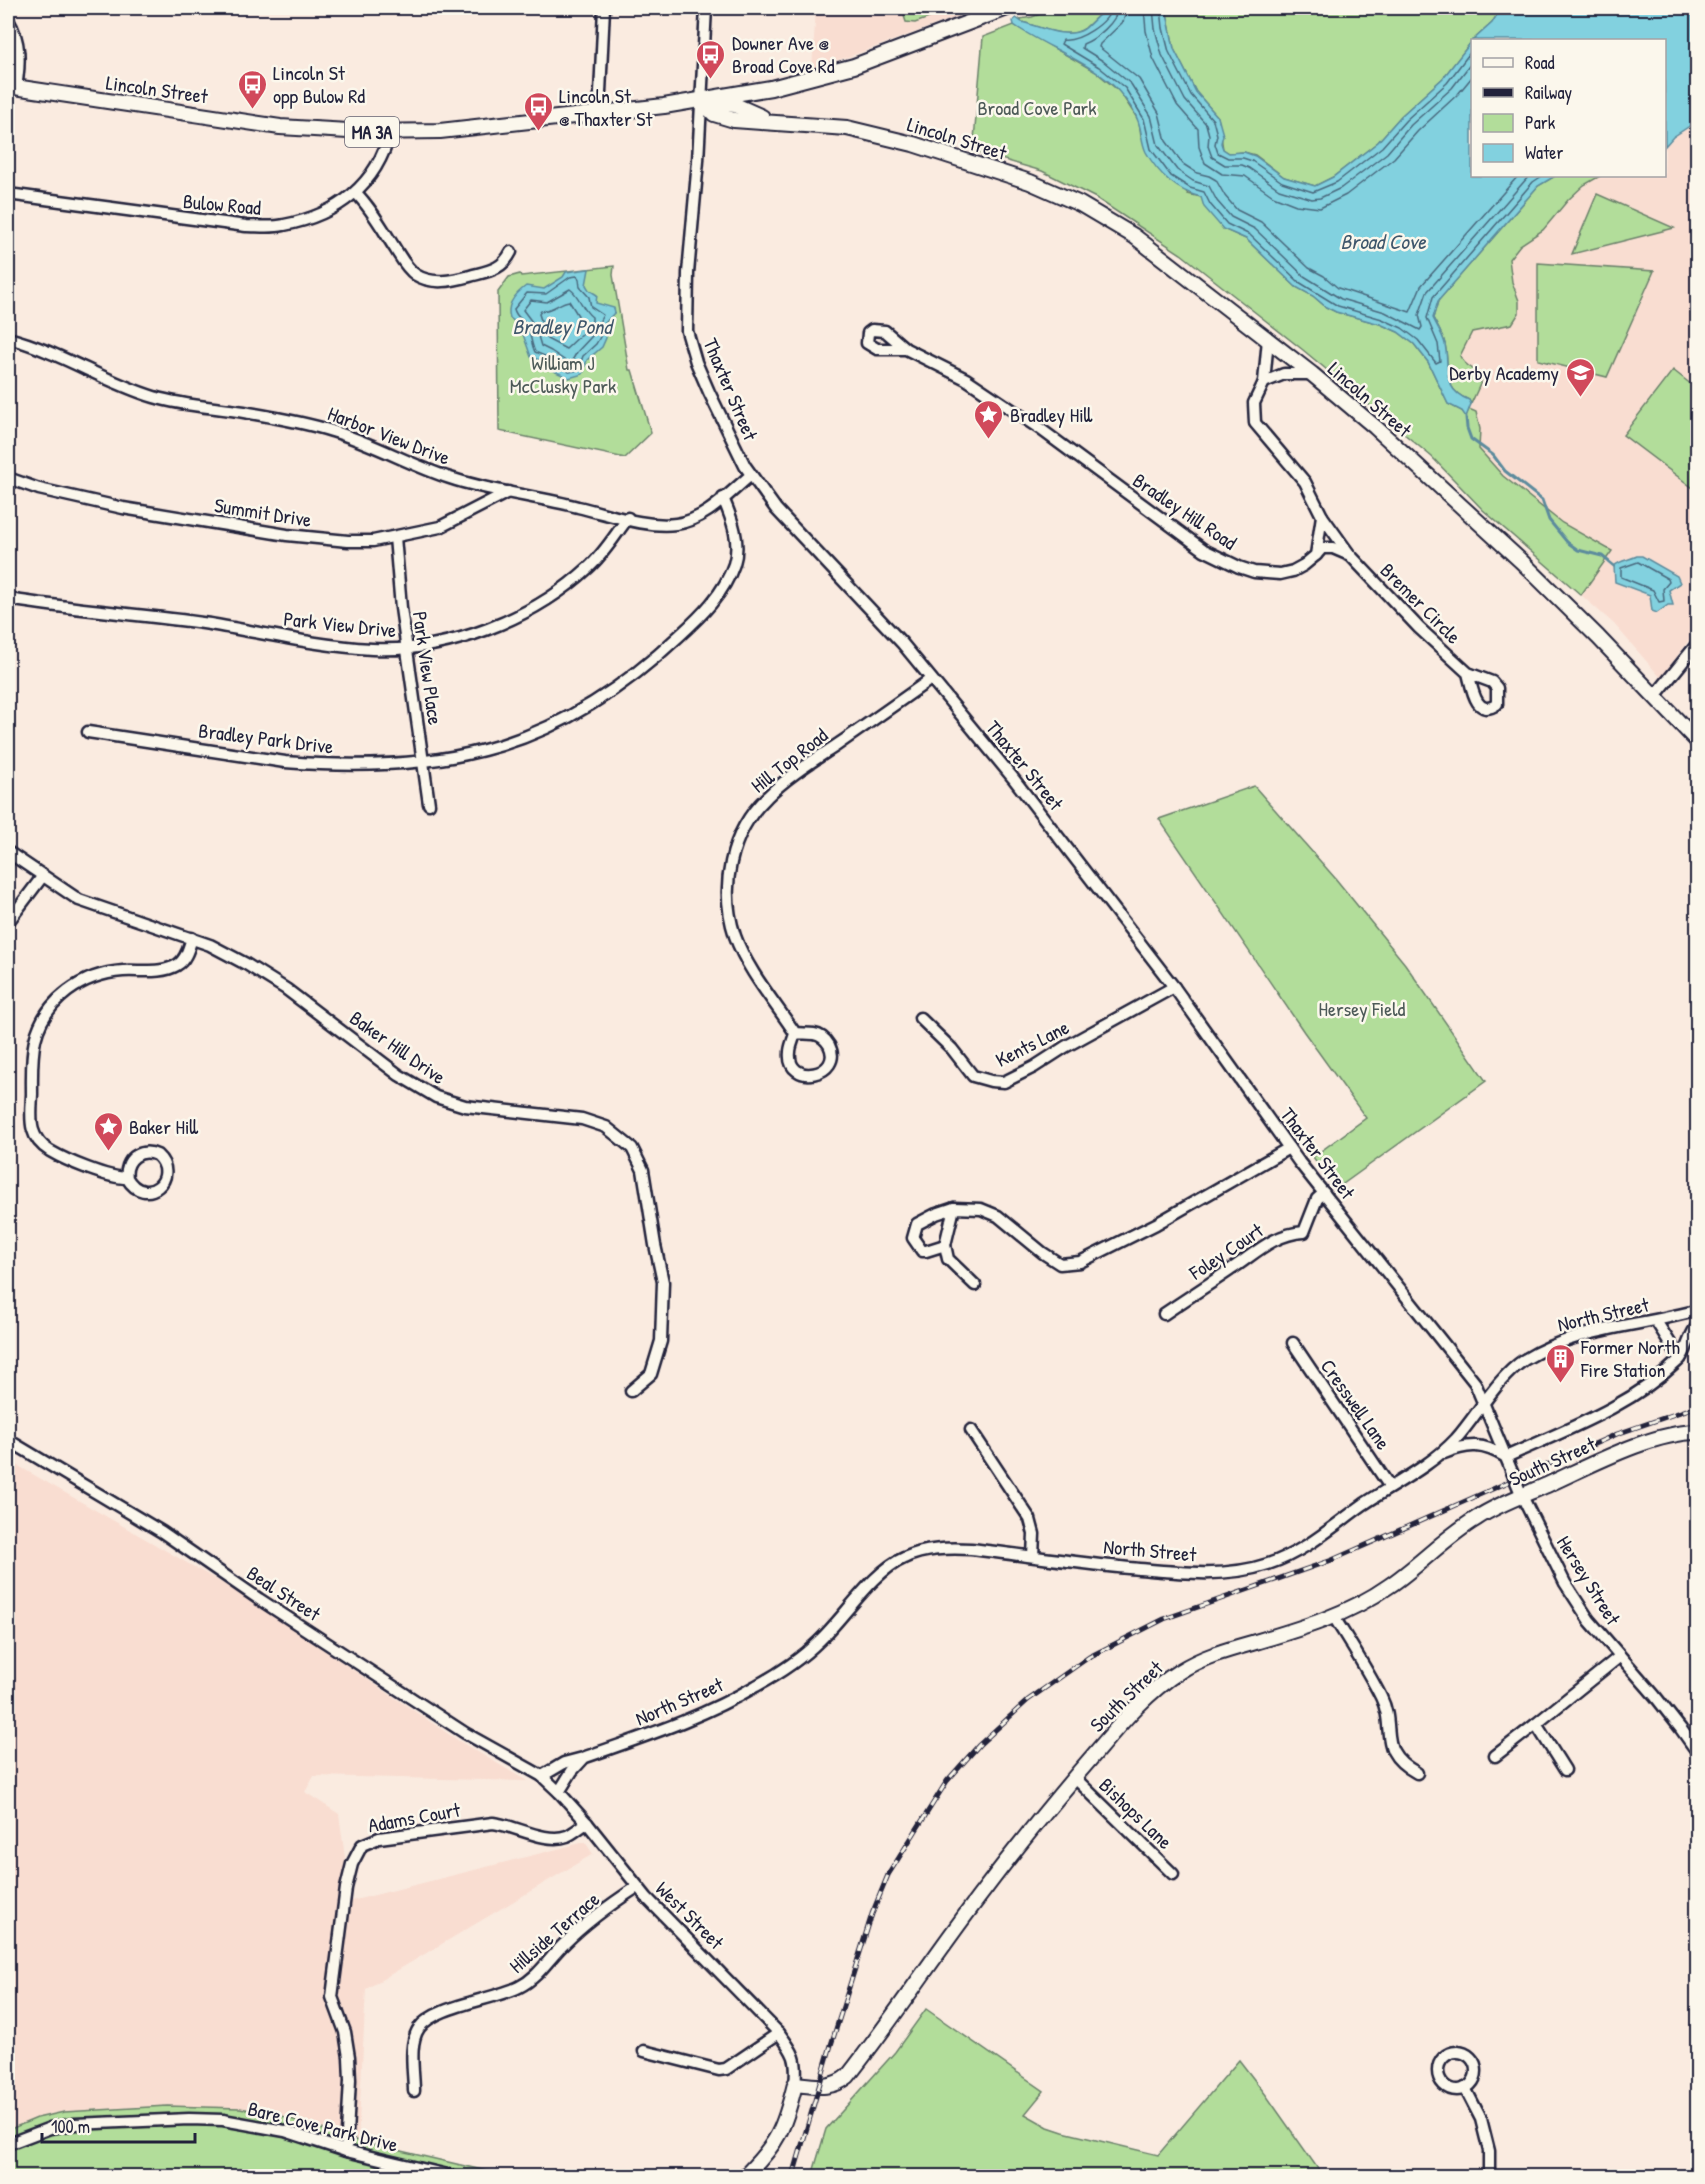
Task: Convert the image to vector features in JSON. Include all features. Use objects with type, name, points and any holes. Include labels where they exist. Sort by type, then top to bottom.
[{"type":"main road","name":"MA 3A","points":[[701,101],[771,88],[844,69],[1007,8]]},
{"type":"main road","name":"Lincoln Street","points":[[12,86],[110,103],[280,127],[390,132],[441,131],[701,101],[714,114],[734,120],[776,121],[847,128],[880,135],[1007,173],[1080,204],[1134,236],[1312,374],[1382,434],[1521,561],[1598,637],[1698,742]]},
{"type":"main road","name":"South Street","points":[[795,2084],[827,2086],[840,2082],[848,2076],[985,1889],[1075,1778],[1147,1697],[1182,1670],[1206,1657],[1334,1617],[1365,1602],[1478,1517],[1522,1496],[1650,1442],[1672,1435],[1698,1432]]},
{"type":"main road","points":[[745,2176],[771,2149],[784,2125],[795,2084]]},
{"type":"street","points":[[599,114],[604,8]]},
{"type":"street","name":"Thaxter Street","points":[[706,8],[688,273],[687,331],[696,362],[709,392],[751,475],[776,509],[902,643],[1013,778],[1174,987],[1289,1148],[1475,1383],[1483,1404]]},
{"type":"street","points":[[8,20],[19,49],[19,66],[12,86]]},
{"type":"street","name":"Bulow Road","points":[[8,194],[140,214],[246,226],[283,226],[321,213],[356,193],[379,164],[390,132]]},
{"type":"street","points":[[356,193],[365,202],[407,267],[423,279],[445,281],[497,269],[507,261],[511,252]]},
{"type":"street","name":"Harbor View Drive","points":[[8,338],[34,346],[100,378],[148,395],[188,405],[243,412],[318,426],[451,478],[655,524],[676,524],[690,520],[709,510],[751,475]]},
{"type":"street","points":[[1268,339],[1264,382],[1254,404],[1254,423],[1305,482],[1322,516],[1316,555]]},
{"type":"street","name":"Bradley Hill Road","points":[[906,349],[948,369],[985,391],[1204,550],[1239,567],[1265,574],[1293,571],[1316,555]]},
{"type":"street","points":[[1264,382],[1284,374],[1312,374]]},
{"type":"street","name":"Summit Drive","points":[[8,478],[39,489],[123,508],[287,535],[348,541],[373,541],[440,527],[508,492]]},
{"type":"street","name":"Bradley Park Drive","points":[[88,732],[285,762],[353,765],[424,760],[485,750],[543,729],[593,703],[660,655],[698,620],[714,601],[734,564],[736,549],[732,517],[723,498]]},
{"type":"street","name":"Bremer Circle","points":[[1322,516],[1350,555],[1419,628],[1468,673]]},
{"type":"street","name":"Park View Drive","points":[[8,599],[108,613],[160,617],[339,646],[374,649],[440,644],[500,624],[546,598],[588,568],[605,550],[628,518]]},
{"type":"street","name":"Park View Place","points":[[395,537],[401,608],[429,804]]},
{"type":"street","points":[[1316,555],[1322,548],[1333,548],[1350,555]]},
{"type":"street","points":[[1654,696],[1698,644]]},
{"type":"street","name":"Hill Top Road","points":[[795,1034],[744,956],[736,937],[728,897],[728,876],[736,845],[754,812],[766,797],[792,776],[932,679]]},
{"type":"street","name":"Baker Hill Drive","points":[[8,852],[67,894],[192,938],[227,953],[286,989],[399,1075],[436,1097],[482,1109],[582,1119],[606,1127],[632,1148],[643,1170],[663,1282],[661,1341],[651,1374],[631,1391]]},
{"type":"street","points":[[8,922],[42,877]]},
{"type":"street","points":[[127,1178],[102,1173],[55,1154],[39,1143],[31,1125],[32,1057],[36,1039],[48,1010],[62,995],[74,987],[105,973],[158,970],[176,966],[186,955],[192,938]]},
{"type":"street","name":"Kents Lane","points":[[920,1018],[952,1049],[973,1076],[1004,1082],[1174,987]]},
{"type":"street","points":[[795,1034],[814,1034],[828,1043],[831,1059],[822,1072],[813,1075],[803,1074],[795,1068],[791,1062],[790,1051],[795,1034]]},
{"type":"street","points":[[945,1245],[922,1251],[914,1238],[917,1224],[954,1208],[981,1209],[998,1216],[1042,1253],[1060,1264],[1080,1262],[1156,1224],[1289,1148]]},
{"type":"street","name":"Foley Court","points":[[1164,1314],[1266,1244],[1286,1234],[1304,1232],[1317,1199],[1324,1193]]},
{"type":"street","points":[[954,1208],[945,1245],[948,1259],[975,1285]]},
{"type":"street","name":"North Street","points":[[542,1776],[564,1763],[699,1715],[756,1687],[781,1671],[819,1641],[885,1570],[903,1558],[921,1552],[944,1548],[971,1549],[1176,1572],[1220,1572],[1267,1564],[1293,1553],[1327,1533],[1362,1506],[1436,1457],[1455,1440],[1518,1365],[1543,1349],[1595,1331],[1656,1321],[1698,1310]]},
{"type":"street","points":[[1656,1321],[1680,1359]]},
{"type":"street","points":[[1436,1457],[1454,1449],[1478,1446],[1495,1450],[1506,1457],[1629,1399],[1680,1359],[1693,1329],[1698,1325]]},
{"type":"street","name":"Cresswell Lane","points":[[1293,1342],[1390,1487]]},
{"type":"street","name":"Hersey Street","points":[[1483,1404],[1522,1496],[1565,1583],[1589,1620],[1681,1729],[1698,1753]]},
{"type":"street","points":[[971,1430],[1030,1519],[1034,1534],[1033,1556]]},
{"type":"street","name":"Beal Street","points":[[8,1440],[162,1532],[259,1599],[465,1733],[542,1776]]},
{"type":"street","points":[[1334,1617],[1383,1700],[1391,1747],[1398,1760],[1417,1773]]},
{"type":"street","points":[[1495,1756],[1619,1656]]},
{"type":"street","points":[[1536,1724],[1565,1770]]},
{"type":"street","points":[[559,1791],[583,1758]]},
{"type":"street","name":"West Street","points":[[542,1776],[559,1791],[587,1823],[637,1887],[779,2033],[789,2046],[796,2061],[795,2084]]},
{"type":"street","name":"Bishops Lane","points":[[1075,1778],[1173,1874]]},
{"type":"street","name":"Adams Court","points":[[346,2151],[349,2057],[345,2032],[332,1997],[346,1888],[352,1863],[362,1845],[379,1838],[493,1823],[505,1824],[544,1837],[556,1838],[566,1837],[587,1823]]},
{"type":"street","name":"Hillside Terrace","points":[[414,2091],[414,2043],[419,2028],[435,2014],[501,1995],[529,1982],[564,1944],[599,1912],[637,1887]]},
{"type":"street","points":[[644,2051],[726,2070],[779,2033]]},
{"type":"street","points":[[1465,2088],[1479,2114],[1483,2128],[1489,2151],[1488,2176]]},
{"type":"street","name":"Bare Cove Park Drive","points":[[8,2144],[61,2126],[204,2119],[262,2126],[346,2151],[452,2176]]},
{"type":"shaded area","points":[[816,8],[981,8],[812,68]]},
{"type":"shaded area","name":"Derby Academy","points":[[1697,121],[1697,629],[1661,678],[1614,624],[1581,595],[1612,551],[1562,523],[1503,476],[1479,449],[1480,429],[1476,412],[1469,409],[1471,404],[1433,318],[1554,177],[1666,177],[1666,145],[1673,137]]},
{"type":"shaded area","points":[[8,1460],[236,1591],[459,1741],[527,1781],[314,1776],[305,1792],[339,1814],[351,1901],[585,1842],[593,1854],[366,1989],[358,2141],[282,2116],[239,2108],[167,2106],[37,2118],[8,2130]]},
{"type":"green space","points":[[906,8],[956,8],[915,23],[906,22],[904,16]]},
{"type":"green space","points":[[1055,8],[1110,8],[1085,28],[1070,33],[1046,30],[1022,22],[1020,19]]},
{"type":"green space","points":[[1166,8],[1501,8],[1492,23],[1474,39],[1471,39],[1471,42],[1443,78],[1401,116],[1378,142],[1333,177],[1315,186],[1284,177],[1255,155],[1244,152],[1229,153],[1223,149],[1218,117],[1196,92],[1174,49]]},
{"type":"green space","name":"Broad Cove Park","points":[[1014,25],[1096,72],[1120,92],[1139,121],[1141,136],[1188,194],[1201,197],[1223,229],[1246,239],[1296,287],[1313,296],[1326,307],[1380,324],[1398,332],[1414,344],[1428,362],[1448,404],[1462,411],[1466,416],[1469,409],[1476,412],[1480,429],[1479,449],[1503,476],[1562,523],[1612,551],[1581,595],[1483,510],[1432,457],[1303,350],[1181,254],[1096,198],[1042,171],[973,151],[983,37]]},
{"type":"green space","points":[[1553,177],[1598,177],[1584,185],[1543,230],[1520,245],[1509,259],[1512,282],[1519,301],[1519,313],[1512,324],[1472,332],[1460,356],[1482,380],[1471,404],[1450,384],[1445,344],[1433,318],[1438,301],[1538,186]]},
{"type":"green space","points":[[1597,194],[1674,228],[1572,254]]},
{"type":"green space","points":[[1538,263],[1654,271],[1607,377],[1538,360]]},
{"type":"green space","name":"William J McClusky Park","points":[[614,266],[613,275],[629,370],[632,370],[651,433],[625,458],[499,431],[498,292],[509,277],[520,274],[521,276]]},
{"type":"green space","points":[[1673,370],[1697,389],[1697,491],[1623,435]]},
{"type":"green space","name":"Hersey Field","points":[[1254,786],[1335,878],[1405,964],[1486,1081],[1336,1189],[1313,1157],[1366,1118],[1304,1032],[1159,819]]},
{"type":"green space","points":[[926,2009],[1044,2091],[1025,2114],[1048,2127],[1063,2132],[1158,2155],[1239,2060],[1323,2176],[812,2176],[826,2129],[895,2052]]},
{"type":"green space","points":[[167,2106],[240,2108],[282,2116],[358,2141],[508,2176],[8,2176],[8,2130],[37,2118],[64,2112]]},
{"type":"water","name":"Broad Cove","points":[[1110,8],[1166,8],[1174,49],[1196,92],[1218,117],[1223,135],[1221,143],[1223,149],[1229,153],[1244,152],[1255,156],[1284,177],[1315,186],[1333,177],[1378,142],[1401,116],[1443,78],[1471,42],[1471,177],[1553,177],[1538,186],[1438,301],[1433,318],[1445,344],[1450,384],[1471,404],[1466,417],[1462,411],[1448,404],[1428,362],[1414,344],[1398,332],[1380,324],[1326,307],[1313,296],[1296,287],[1246,239],[1223,229],[1204,207],[1201,197],[1176,186],[1156,167],[1144,148],[1135,114],[1112,84],[1086,65],[1026,33],[1014,25],[1013,21],[1016,18],[1045,29],[1069,33],[1084,29]]},
{"type":"water","points":[[1501,8],[1697,8],[1697,121],[1673,137],[1666,145],[1666,39],[1474,39],[1492,23]]},
{"type":"water","name":"Bradley Pond","points":[[589,269],[586,285],[597,295],[596,303],[614,308],[615,312],[605,323],[606,338],[602,347],[587,360],[583,374],[569,378],[556,372],[544,362],[531,357],[520,326],[510,318],[509,309],[515,296],[526,286],[544,289],[563,277],[566,272]]},
{"type":"water","points":[[1642,556],[1677,576],[1680,583],[1669,590],[1673,605],[1668,605],[1657,613],[1652,611],[1650,595],[1615,582],[1614,566]]},
{"type":"waterway","points":[[1466,417],[1471,439],[1493,455],[1505,471],[1542,500],[1549,520],[1567,542],[1578,550],[1602,556],[1614,566]]},
{"type":"railway","points":[[793,2176],[872,1914],[888,1875],[947,1781],[979,1745],[1028,1700],[1089,1657],[1164,1619],[1332,1560],[1617,1434],[1698,1406]]},
{"type":"place","name":"Downer Ave @ Broad Cove Rd","points":[[711,80]]},
{"type":"place","name":"Lincoln St opp Bulow Rd","points":[[252,110]]},
{"type":"place","name":"Lincoln St @ Thaxter St","points":[[538,132]]},
{"type":"place","name":"Derby Academy","points":[[1580,398]]},
{"type":"place","name":"Bradley Hill","points":[[989,440]]},
{"type":"place","name":"Baker Hill","points":[[108,1152]]},
{"type":"place","name":"Former North Fire Station","points":[[1560,1384]]}]
